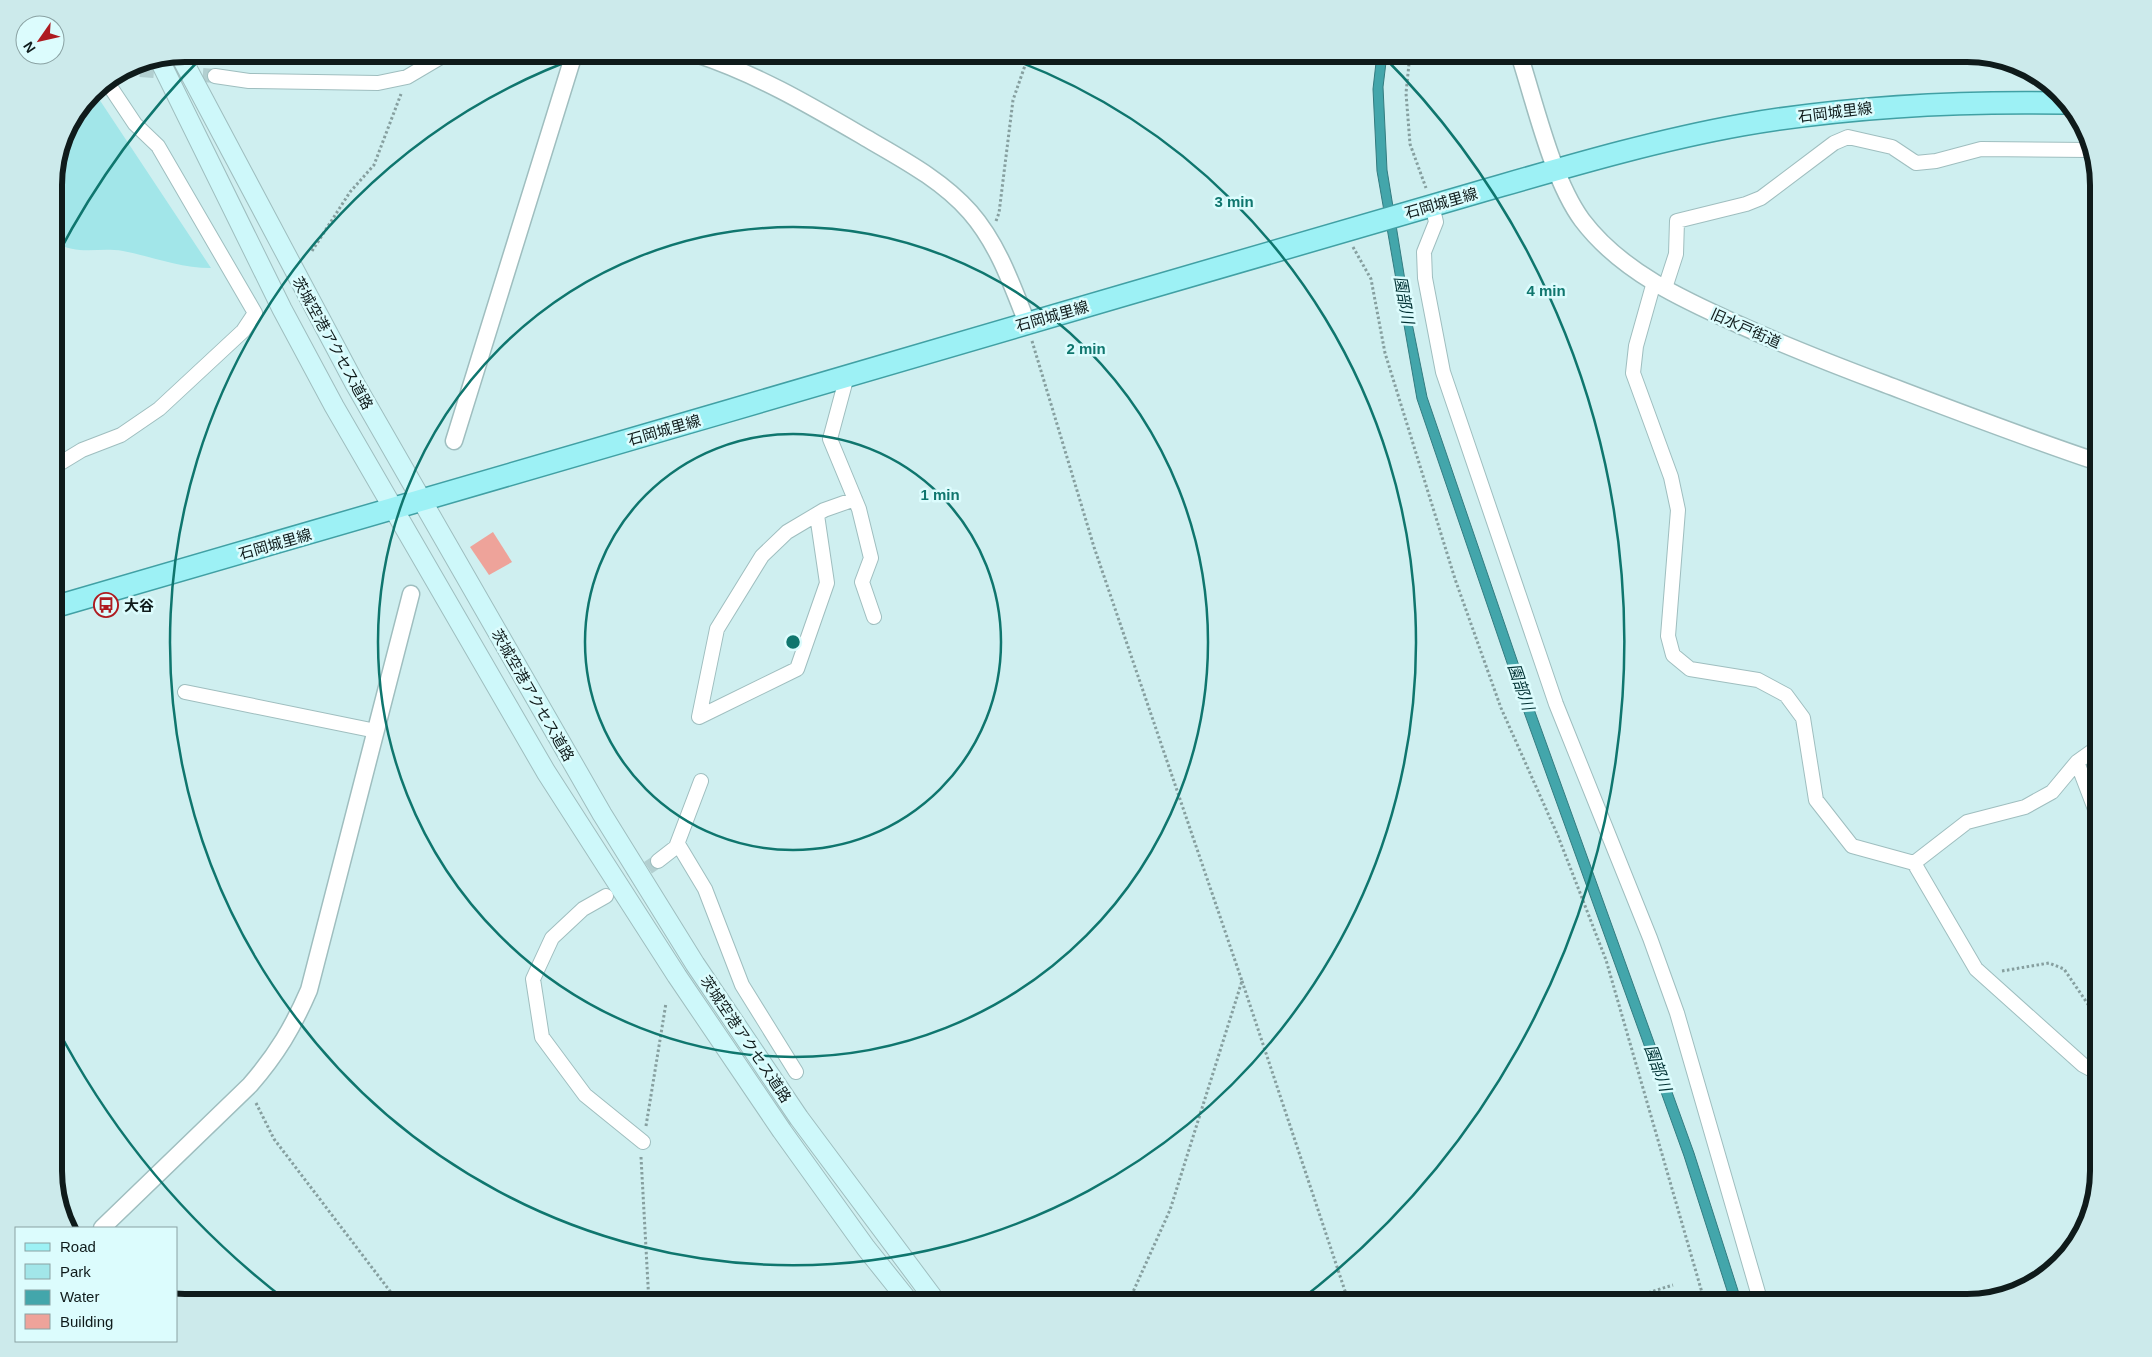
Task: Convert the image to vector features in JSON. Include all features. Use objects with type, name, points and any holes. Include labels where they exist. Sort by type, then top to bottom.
[{"type":"main road","name":"茨城空港アクセス道路","points":[[184,63],[310,301],[422,502],[602,814],[695,964],[799,1118],[930,1294]]},
{"type":"main road","name":"茨城空港アクセス道路","points":[[162,65],[282,309],[334,406],[546,772],[677,976],[782,1131],[866,1248],[903,1294]]},
{"type":"main road","name":"石岡城里線","points":[[63,604],[422,502],[1027,323],[1354,237],[1423,208],[1677,138],[1734,127],[1857,109],[1954,102],[2058,103]]},
{"type":"street","name":"旧水戸街道","points":[[1522,62],[1556,170],[1573,206],[1595,235],[1624,262],[1660,285],[1702,308],[1808,355],[2016,434],[2090,459]]},
{"type":"street","points":[[215,76],[249,81],[378,83],[407,77],[431,63]]},
{"type":"street","points":[[454,441],[571,63]]},
{"type":"street","points":[[723,63],[785,90],[899,158],[954,196],[970,212],[985,232],[1006,271],[1027,323]]},
{"type":"street","points":[[63,462],[82,450],[121,435],[159,409],[243,331],[255,313],[158,146],[135,124],[111,88]]},
{"type":"street","points":[[2084,150],[1981,149],[1936,161],[1916,163],[1892,147],[1848,137],[1834,143],[1761,198],[1746,204],[1677,221],[1676,254],[1660,285],[1636,346],[1633,373],[1671,477],[1678,510],[1668,636],[1673,655],[1690,669],[1758,680],[1786,695],[1803,718],[1816,800],[1852,846],[1914,863],[1976,968],[2083,1065],[2090,1068]]},
{"type":"street","points":[[1423,208],[1436,222],[1424,252],[1425,278],[1444,372],[1556,704],[1650,938],[1677,1012],[1758,1294]]},
{"type":"street","points":[[847,376],[830,438],[855,499],[871,558],[862,582],[874,617]]},
{"type":"street","points":[[817,515],[827,583],[797,669],[699,717],[717,629],[762,556],[787,532],[824,510],[855,499]]},
{"type":"street","points":[[103,1227],[250,1085],[291,1031],[309,990],[411,594]]},
{"type":"street","points":[[185,692],[376,731]]},
{"type":"street","points":[[1914,863],[1966,822],[2025,808],[2052,792],[2077,762],[2090,753]]},
{"type":"street","points":[[2077,762],[2090,796]]},
{"type":"street","points":[[658,861],[678,844],[701,781]]},
{"type":"street","points":[[678,844],[705,890],[742,985],[796,1072]]},
{"type":"street","points":[[606,896],[583,909],[552,938],[533,979],[542,1037],[585,1095],[643,1142]]},
{"type":"path","points":[[1409,62],[1406,93],[1410,144],[1423,208]]},
{"type":"path","points":[[985,232],[995,223],[999,213],[1013,100],[1026,63]]},
{"type":"path","points":[[312,251],[350,192],[374,165],[407,77]]},
{"type":"path","points":[[1354,237],[1371,279],[1384,353],[1462,598],[1501,708],[1558,836],[1606,960],[1702,1294]]},
{"type":"path","points":[[1027,323],[1094,547],[1346,1294]]},
{"type":"path","points":[[1987,979],[1999,972],[2049,963],[2064,969],[2090,1006]]},
{"type":"path","points":[[1132,1294],[1170,1210],[1242,982]]},
{"type":"path","points":[[250,1085],[258,1109],[274,1139],[392,1294]]},
{"type":"path","points":[[1642,1294],[1673,1284]]},
{"type":"green space","points":[[99,99],[211,268],[177,264],[123,251],[72,249],[63,246],[64,170],[67,154],[79,124],[93,104]]},
{"type":"water","name":"園部川","points":[[1376,62],[1386,62],[1383,87],[1387,170],[1412,323],[1427,397],[1530,698],[1694,1153],[1739,1294],[1728,1294],[1684,1156],[1520,701],[1417,399],[1377,171],[1373,89]]},
{"type":"building","points":[[493,532],[512,562],[489,575],[470,547]]},
{"type":"tunnel","points":[[143,70],[215,76]]},
{"type":"tunnel","points":[[613,891],[658,861]]},
{"type":"place","name":"大谷","points":[[106,605]]}]
